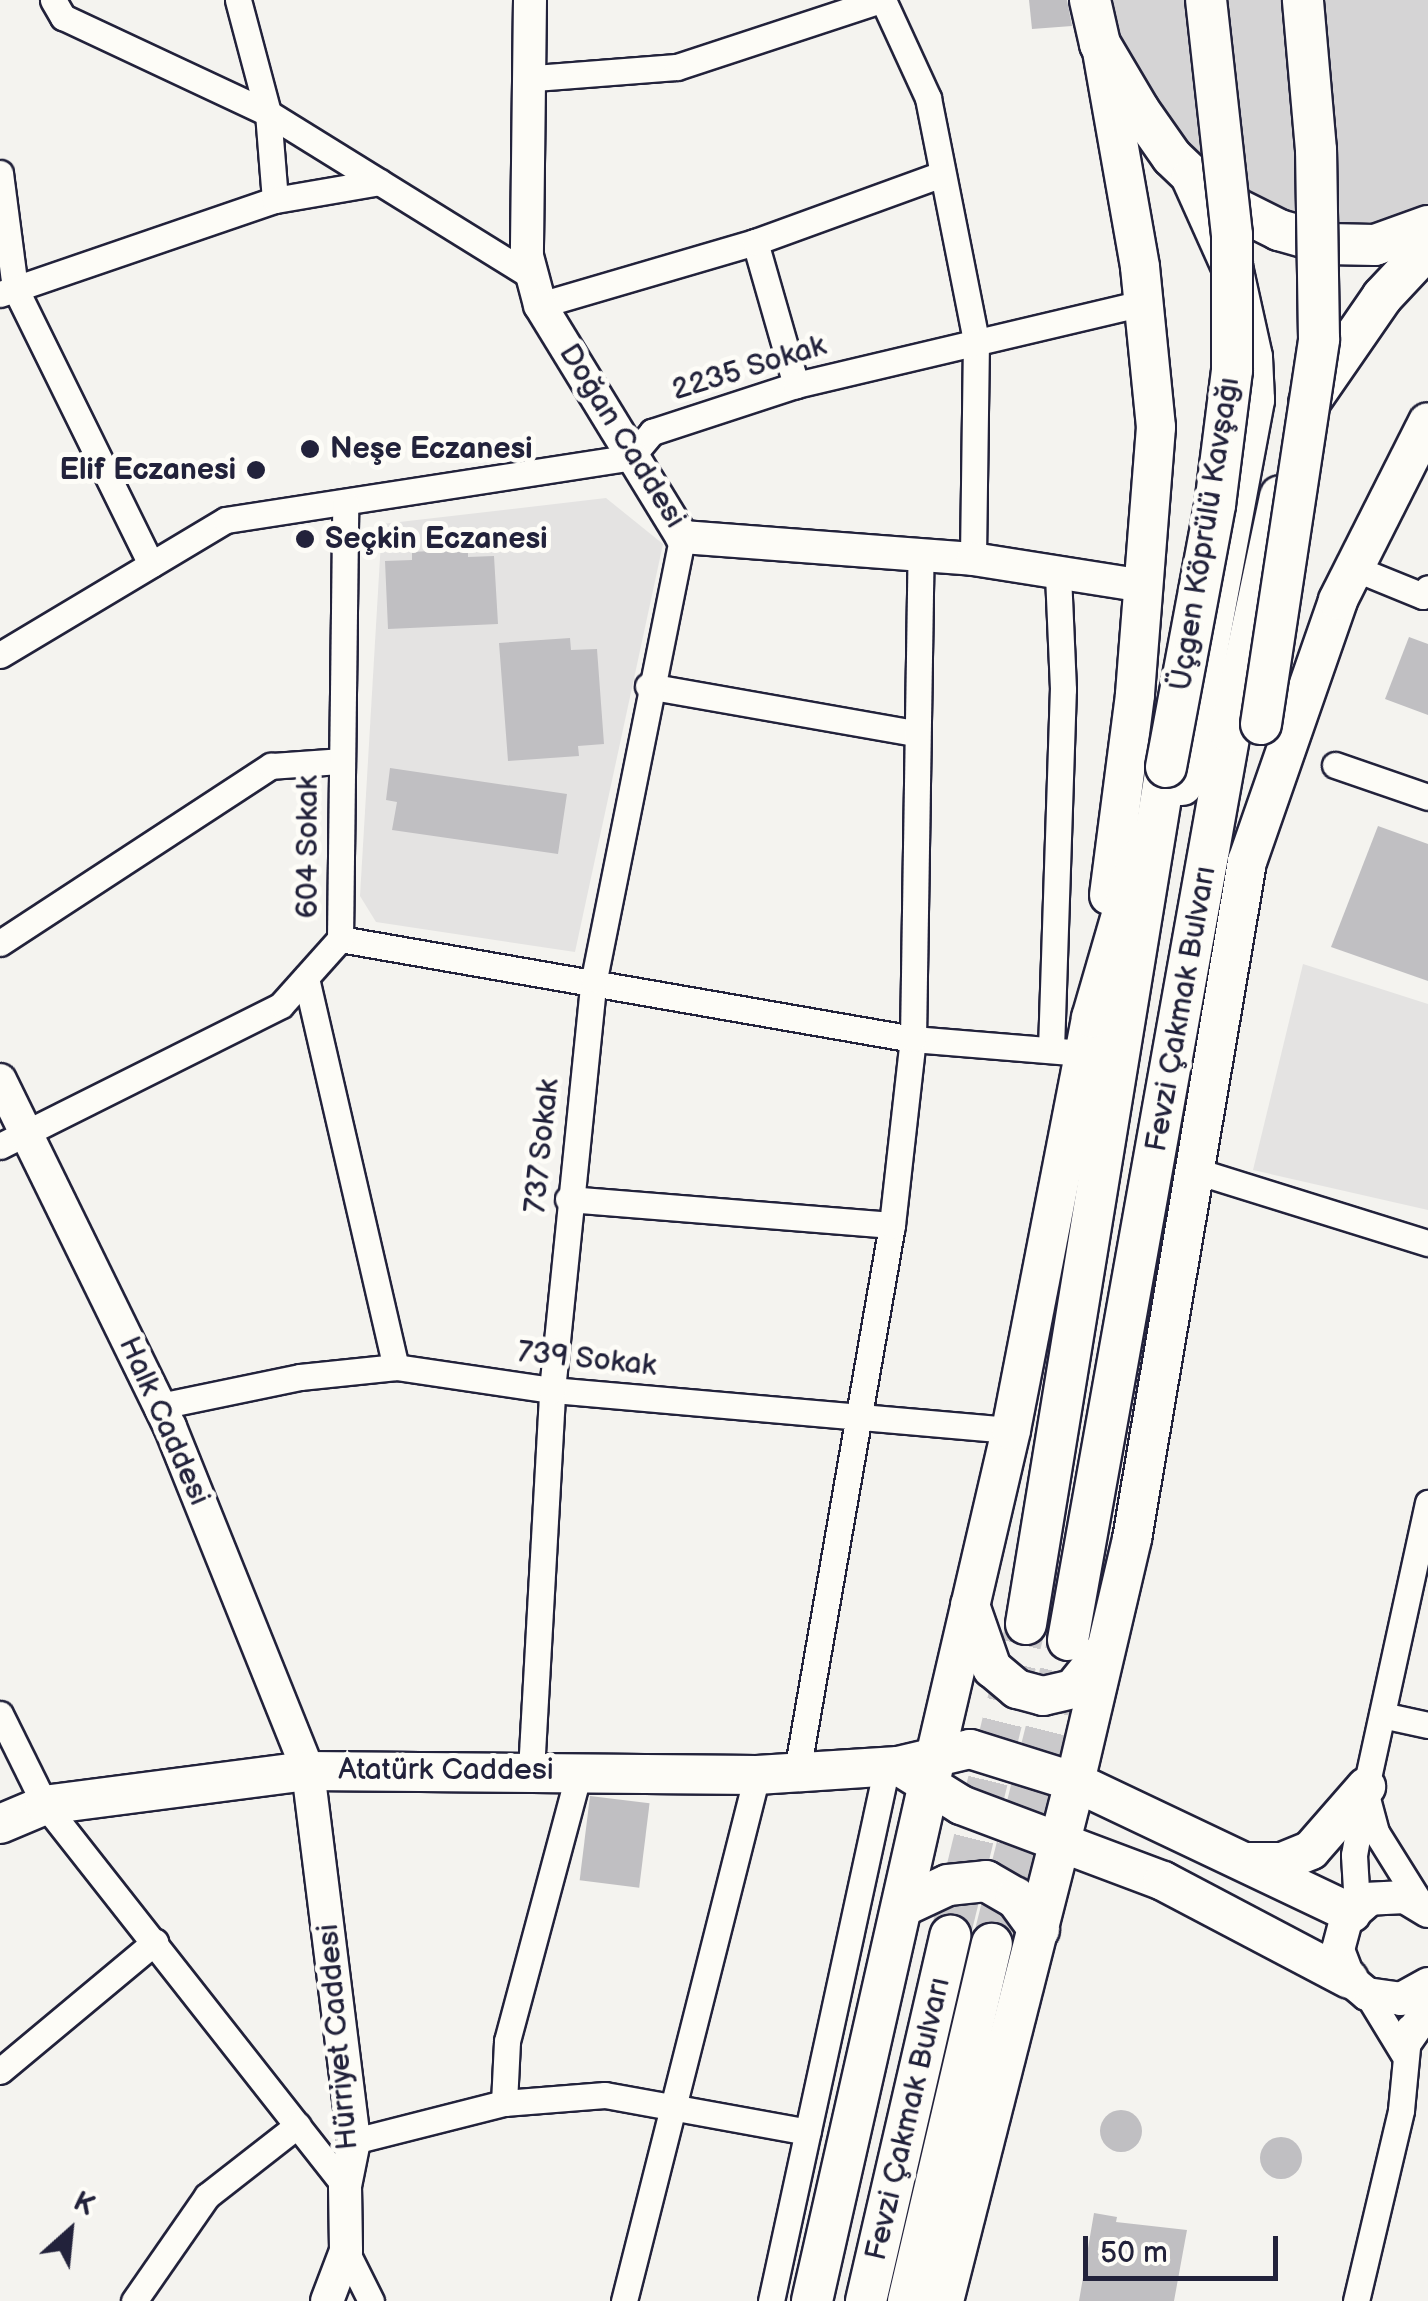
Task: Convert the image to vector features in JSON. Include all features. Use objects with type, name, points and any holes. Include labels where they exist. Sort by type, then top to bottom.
[{"type":"main road","points":[[812,2301],[905,1905],[913,1769],[969,1602],[1012,1430],[1144,586],[1156,427],[1144,303],[1090,0]]},
{"type":"main road","name":"Üçgen Köprülü Kavşağı","points":[[1166,767],[1215,505],[1232,370],[1232,235],[1206,0]]},
{"type":"main road","points":[[942,2301],[1076,1782],[1132,1538],[1247,862],[1261,724],[1319,340],[1316,150],[1303,0]]},
{"type":"main road","points":[[1100,44],[1154,134],[1192,178],[1246,216],[1328,244],[1376,245],[1428,226]]},
{"type":"main road","points":[[1132,985],[1172,836],[1254,400],[1252,357],[1232,267],[1192,178]]},
{"type":"main road","name":"Fevzi Çakmak Bulvarı","points":[[1068,1640],[1192,946],[1266,554],[1286,468],[1318,384],[1382,297],[1428,248]]},
{"type":"main road","points":[[1247,862],[1354,568],[1428,422]]},
{"type":"main road","points":[[1192,946],[1220,838],[1261,724]]},
{"type":"main road","points":[[1076,1040],[1166,767]]},
{"type":"main road","name":"Fevzi Çakmak Bulvarı","points":[[1026,1624],[1132,985],[1138,910],[1166,767]]},
{"type":"main road","points":[[969,1602],[992,1668],[1032,1694],[1074,1689],[1110,1637]]},
{"type":"main road","name":"Atatürk Caddesi","points":[[0,1824],[44,1806],[308,1771],[580,1769],[757,1775],[913,1769],[970,1750],[1076,1782],[1235,1860],[1354,1910]]},
{"type":"main road","points":[[913,1769],[961,1805],[1061,1837],[1256,1926],[1358,1987]]},
{"type":"main road","points":[[1235,1860],[1282,1862],[1311,1850],[1366,1787]]},
{"type":"main road","points":[[905,1905],[948,1885],[986,1881],[1016,1898],[1039,1930]]},
{"type":"main road","name":"Fevzi Çakmak Bulvarı","points":[[866,2301],[950,1936]]},
{"type":"main road","name":"Fevzi Çakmak Bulvarı","points":[[908,2301],[992,1944]]},
{"type":"street","points":[[53,0],[64,17],[268,114],[379,182],[537,291],[755,242],[942,174]]},
{"type":"street","points":[[238,0],[268,114],[275,200]]},
{"type":"street","name":"Doğan Caddesi","points":[[530,0],[534,78],[528,256],[537,291],[631,457],[682,537],[974,560],[1144,586]]},
{"type":"street","points":[[534,78],[677,68],[882,0],[928,98],[976,341],[974,560]]},
{"type":"street","points":[[0,174],[8,291],[152,564]]},
{"type":"street","points":[[8,291],[275,200],[379,182]]},
{"type":"street","points":[[755,242],[796,385]]},
{"type":"street","name":"2235 Sokak","points":[[0,655],[226,520],[631,457],[652,432],[796,385],[1144,303]]},
{"type":"street","name":"604 Sokak","points":[[14,1139],[281,1005],[340,940],[345,503]]},
{"type":"street","name":"737 Sokak","points":[[531,1770],[552,1390],[568,1199],[594,980],[648,686],[682,537]]},
{"type":"street","points":[[797,1772],[855,1416],[892,1225],[914,1039],[920,555]]},
{"type":"street","points":[[1354,568],[1423,596],[1428,588]]},
{"type":"street","points":[[340,940],[594,980],[914,1039],[1076,1040],[1058,573]]},
{"type":"street","points":[[648,686],[915,733]]},
{"type":"street","points":[[0,943],[272,766],[340,761]]},
{"type":"street","points":[[1335,765],[1428,797]]},
{"type":"street","points":[[306,978],[396,1367]]},
{"type":"street","name":"Halk Caddesi","points":[[0,1080],[14,1139],[160,1406],[308,1771]]},
{"type":"street","points":[[1193,1170],[1428,1243]]},
{"type":"street","points":[[568,1199],[892,1225]]},
{"type":"street","name":"739 Sokak","points":[[160,1406],[300,1377],[396,1367],[552,1390],[1012,1430]]},
{"type":"street","points":[[1405,2047],[1358,1987],[1338,1950],[1354,1910],[1354,1855],[1366,1787],[1428,1503]]},
{"type":"street","points":[[0,1714],[44,1806],[345,2186]]},
{"type":"street","points":[[1382,1715],[1428,1725]]},
{"type":"street","points":[[504,2103],[507,2041],[580,1769]]},
{"type":"street","points":[[772,2301],[808,2132],[913,1769]]},
{"type":"street","name":"Hürriyet Caddesi","points":[[308,1771],[354,2141],[345,2186],[346,2251],[327,2301]]},
{"type":"street","points":[[624,2301],[757,1775]]},
{"type":"street","points":[[1366,1787],[1376,1832],[1425,1908]]},
{"type":"street","points":[[1354,1910],[1387,1895],[1425,1908]]},
{"type":"street","points":[[0,2071],[154,1942]]},
{"type":"street","points":[[1356,2301],[1402,2110],[1405,2047],[1425,1996],[1384,2000],[1358,1987]]},
{"type":"street","points":[[354,2141],[504,2103],[605,2096],[675,2104],[808,2132]]},
{"type":"street","points":[[134,2301],[206,2196],[298,2125]]},
{"type":"street","points":[[346,2251],[370,2301]]},
{"type":"shaded area","points":[[1090,0],[1428,0],[1428,226],[1399,238],[1215,198]]},
{"type":"shaded area","points":[[606,498],[663,544],[575,952],[376,922],[360,896],[382,524]]},
{"type":"shaded area","points":[[1303,964],[1428,1004],[1428,1210],[1253,1170]]},
{"type":"building","points":[[1029,0],[1067,0],[1072,26],[1032,29]]},
{"type":"building","points":[[468,549],[468,557],[494,556],[498,624],[388,629],[385,561],[412,560],[412,552]]},
{"type":"building","points":[[1409,637],[1428,644],[1428,715],[1385,699]]},
{"type":"building","points":[[570,638],[571,650],[597,649],[604,744],[578,746],[579,756],[508,761],[499,643]]},
{"type":"building","points":[[390,768],[567,794],[558,854],[392,830],[397,802],[386,800]]},
{"type":"building","points":[[1378,826],[1428,844],[1428,981],[1331,947]]},
{"type":"building","points":[[590,1796],[650,1803],[639,1888],[580,1880]]},
{"type":"building","points":[[1121,2110],[1136,2116],[1142,2131],[1136,2146],[1121,2152],[1106,2146],[1100,2131],[1106,2116]]},
{"type":"building","points":[[1281,2137],[1296,2143],[1302,2158],[1296,2173],[1281,2179],[1266,2173],[1260,2158],[1266,2143]]},
{"type":"building","points":[[1094,2213],[1117,2217],[1116,2222],[1187,2230],[1174,2301],[1079,2301]]},
{"type":"tunnel","points":[[950,1936],[1026,1624]]},
{"type":"tunnel","points":[[992,1944],[1068,1640]]},
{"type":"place","name":"Neşe Eczanesi","points":[[310,449]]},
{"type":"place","name":"Elif Eczanesi","points":[[256,470]]},
{"type":"place","name":"Seçkin Eczanesi","points":[[305,539]]}]
